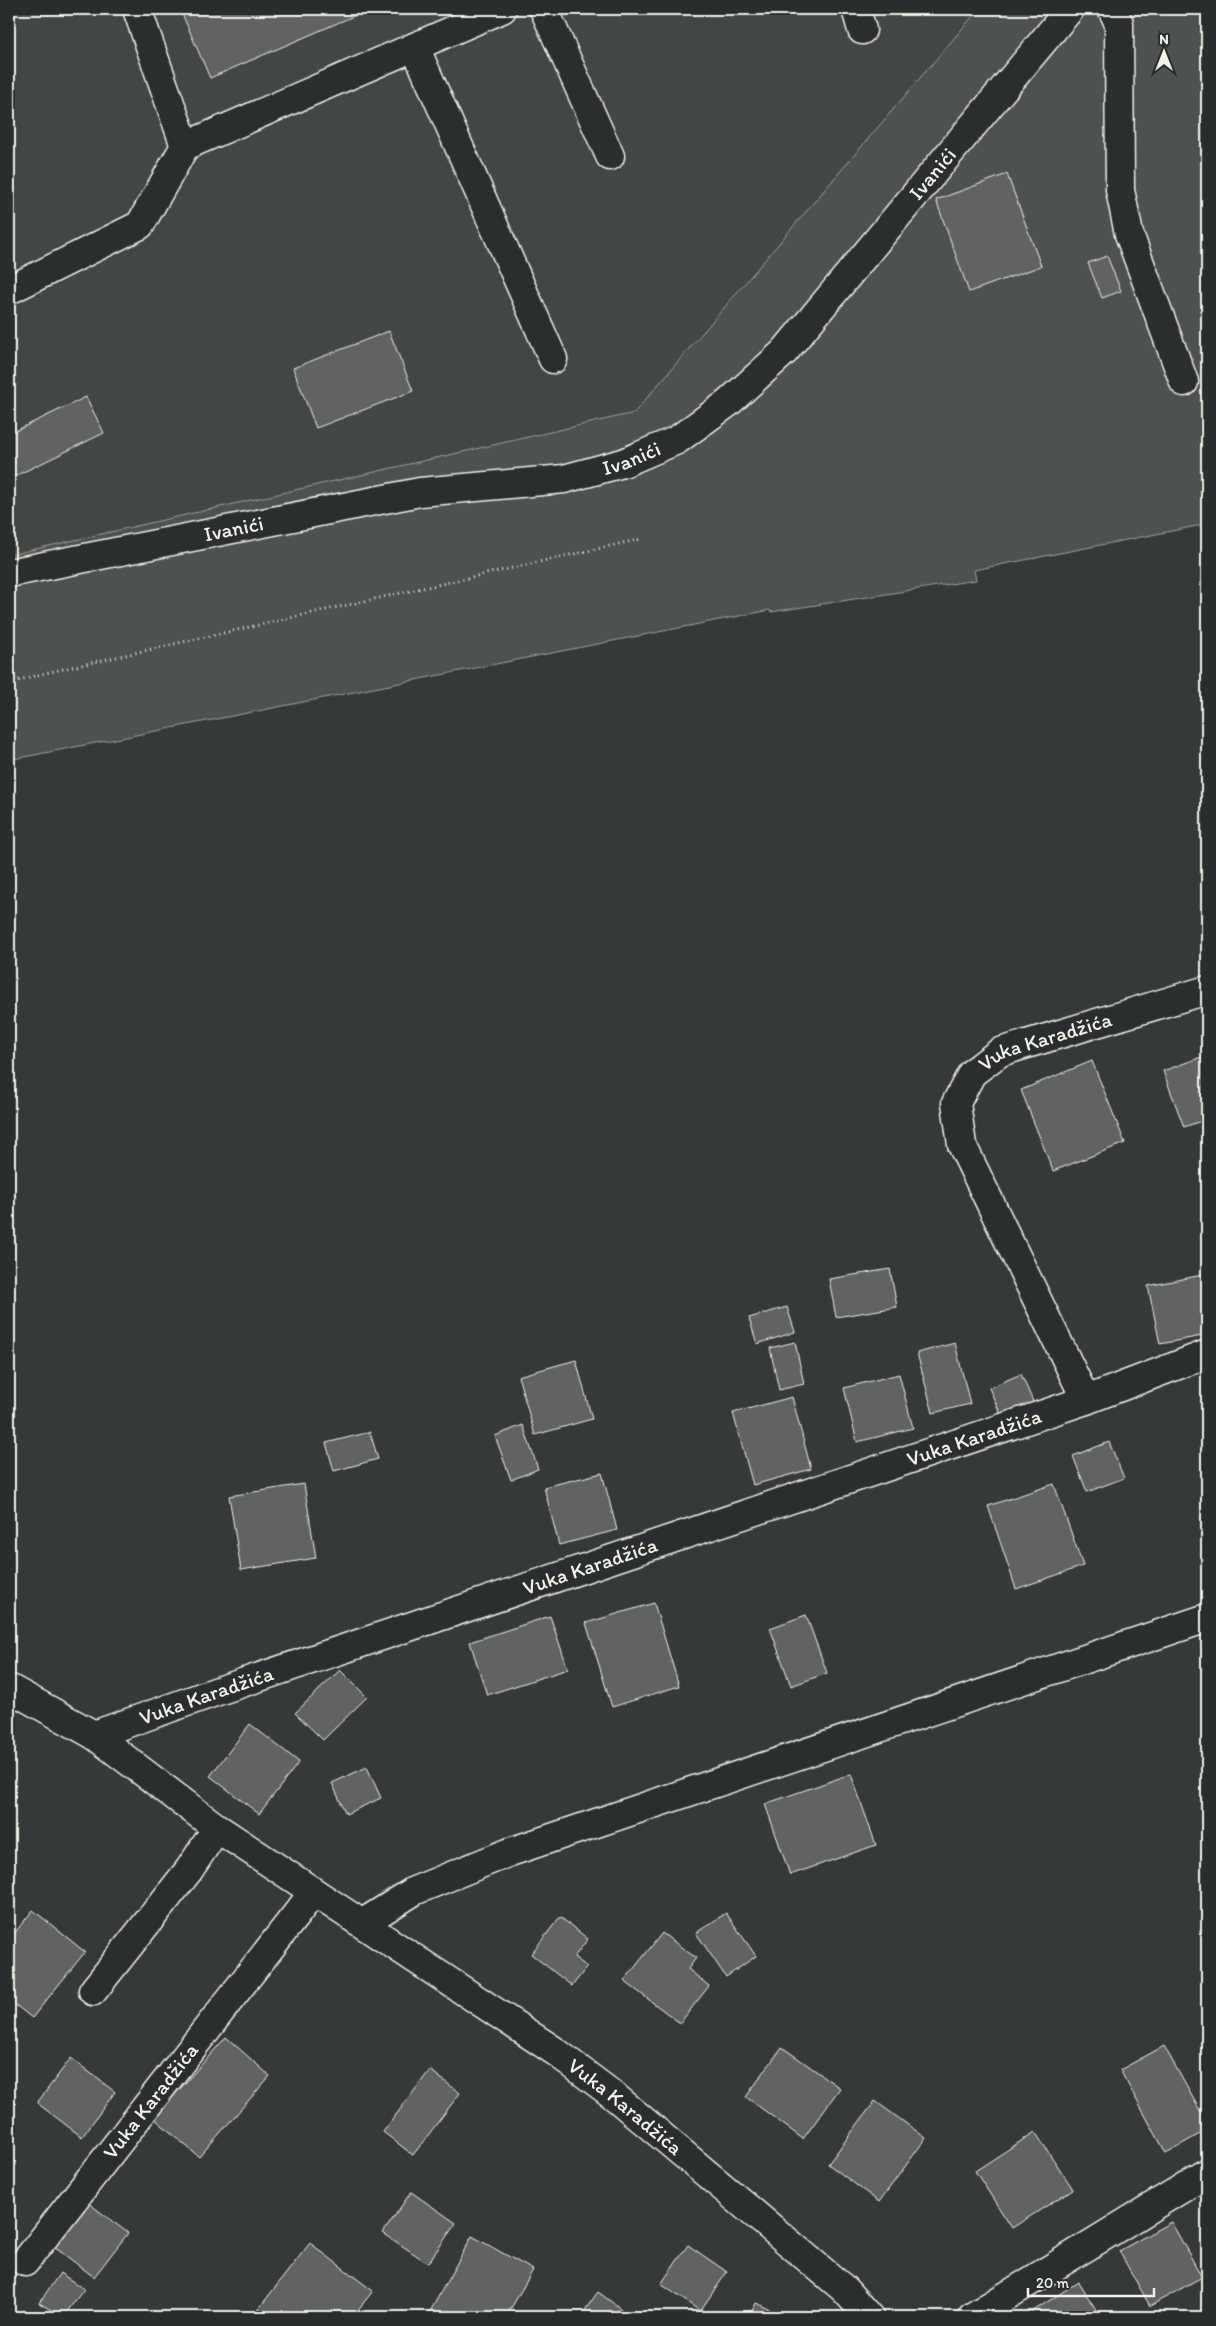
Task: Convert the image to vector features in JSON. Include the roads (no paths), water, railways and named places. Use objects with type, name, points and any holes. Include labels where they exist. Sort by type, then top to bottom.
[{"type":"street","points":[[137,9],[185,146]]},
{"type":"street","points":[[9,290],[140,225],[185,146],[502,9]]},
{"type":"street","points":[[544,9],[610,156]]},
{"type":"street","name":"Ivanići","points":[[9,573],[420,492],[564,479],[623,463],[677,440],[728,403],[784,352],[1070,9]]},
{"type":"street","points":[[1112,9],[1118,23],[1120,47],[1120,190],[1129,234],[1184,382]]},
{"type":"street","points":[[415,47],[553,359]]},
{"type":"street","name":"Vuka Karadžića","points":[[1086,1400],[962,1145],[956,1104],[972,1074],[1000,1052],[1207,990]]},
{"type":"street","name":"Vuka Karadžića","points":[[94,1735],[225,1689],[1086,1400],[1207,1354]]},
{"type":"street","points":[[362,1923],[414,1892],[510,1852],[1207,1618]]},
{"type":"street","name":"Vuka Karadžića","points":[[9,1688],[94,1735],[217,1828],[312,1893],[362,1923],[556,2052],[613,2095],[844,2289],[869,2317]]},
{"type":"street","points":[[93,1991],[189,1870],[217,1828]]},
{"type":"street","name":"Vuka Karadžića","points":[[25,2262],[312,1893]]},
{"type":"street","points":[[972,2317],[1207,2173]]}]
